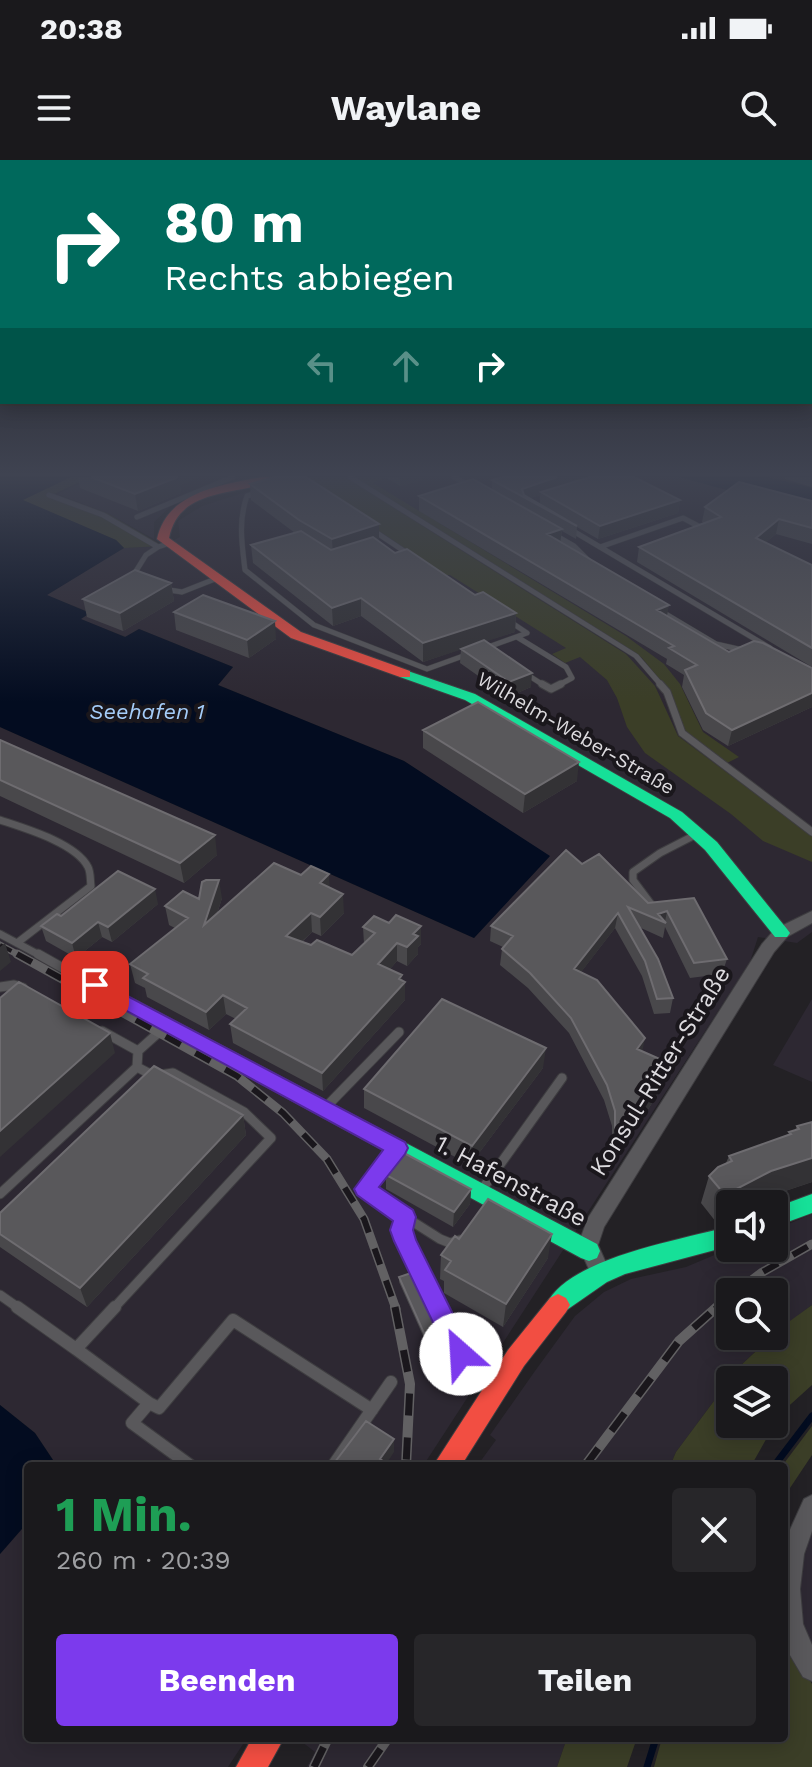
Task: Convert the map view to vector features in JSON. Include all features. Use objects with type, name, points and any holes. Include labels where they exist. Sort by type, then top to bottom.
[{"type":"street","name":"Wilhelm-Weber-Straße","points":[[174,552],[296,635],[326,638],[470,697],[676,815],[698,833],[781,933]]},
{"type":"street","name":"Konsul-Ritter-Straße","points":[[589,1251],[589,1237],[595,1224],[768,948],[781,933],[812,916]]},
{"type":"street","name":"1. Hafenstraße","points":[[71,972],[397,1148],[485,1199],[589,1251]]},
{"type":"street","points":[[788,1212],[812,1203]]},
{"type":"street","points":[[449,1462],[526,1346],[562,1299],[600,1272],[617,1265],[716,1241]]},
{"type":"street","points":[[589,1251],[600,1272]]},
{"type":"street","points":[[788,1577],[797,1531],[812,1507]]},
{"type":"street","points":[[788,1599],[795,1641],[812,1668]]},
{"type":"street","points":[[251,1767],[267,1742]]},
{"type":"lane","points":[[147,583],[139,579],[136,571],[151,552]]},
{"type":"lane","points":[[243,552],[245,570],[326,638],[427,669],[527,633],[405,552]]},
{"type":"lane","points":[[470,552],[636,656],[667,692],[682,733],[812,832]]},
{"type":"lane","points":[[580,552],[602,573]]},
{"type":"lane","points":[[609,552],[772,649]]},
{"type":"lane","points":[[244,559],[259,555]]},
{"type":"lane","points":[[624,561],[638,556]]},
{"type":"lane","points":[[156,587],[182,592],[215,579]]},
{"type":"lane","points":[[650,605],[716,644],[761,654]]},
{"type":"lane","points":[[511,664],[551,689],[572,678],[566,667],[517,637]]},
{"type":"lane","points":[[485,648],[498,656]]},
{"type":"lane","points":[[0,820],[74,852],[89,868],[91,886],[17,943]]},
{"type":"lane","points":[[657,912],[633,880],[633,872],[660,853],[698,833]]},
{"type":"lane","points":[[0,934],[71,972]]},
{"type":"lane","points":[[0,987],[14,985],[28,989],[19,997]]},
{"type":"lane","points":[[0,1194],[137,1067],[138,1051],[167,1025]]},
{"type":"lane","points":[[97,1028],[138,1051]]},
{"type":"lane","points":[[324,1109],[399,1032]]},
{"type":"lane","points":[[76,1349],[271,1138],[244,1112],[173,1073],[154,1076],[137,1067]]},
{"type":"lane","points":[[485,1199],[562,1078]]},
{"type":"lane","points":[[397,1148],[365,1189],[450,1243],[459,1241],[467,1230]]},
{"type":"lane","points":[[405,1217],[401,1230],[405,1241],[461,1354],[496,1392]]},
{"type":"lane","points":[[0,1295],[159,1408],[233,1320],[372,1410]]},
{"type":"lane","points":[[336,1462],[391,1382]]},
{"type":"lane","points":[[149,1403],[132,1423],[186,1462]]},
{"type":"shaded area","points":[[117,552],[812,552],[812,932],[797,943],[758,937],[750,962],[426,1462],[54,1462],[35,1433],[0,1405],[0,727],[474,938],[549,857],[404,761],[218,685],[233,667],[139,629],[126,637],[80,619],[89,612],[46,595]]},
{"type":"shaded area","points":[[812,999],[812,1082],[773,1065]]},
{"type":"shaded area","points":[[812,1214],[812,1305],[788,1323],[788,1278],[716,1278],[716,1350],[757,1350],[740,1366],[716,1366],[716,1398],[672,1462],[480,1462],[496,1440],[490,1435],[575,1316],[604,1292],[631,1279],[686,1267],[716,1254],[716,1262],[788,1262],[788,1224]]},
{"type":"shaded area","points":[[812,1515],[812,1645],[797,1618],[801,1535]]},
{"type":"shaded area","points":[[24,1527],[24,1742],[244,1742],[228,1767],[0,1767],[0,1554]]},
{"type":"shaded area","points":[[302,1742],[566,1742],[557,1767],[307,1767],[315,1752]]},
{"type":"green space","points":[[410,552],[464,552],[626,654],[655,686],[678,736],[812,836],[812,862],[763,841],[731,814],[645,753],[627,727],[607,680],[580,657],[565,663],[552,654],[566,648],[450,575],[444,575]]},
{"type":"green space","points":[[473,552],[487,552],[626,636],[664,664],[680,684],[703,732],[739,757],[727,763],[687,734],[665,686],[642,658]]},
{"type":"green space","points":[[812,1305],[812,1385],[788,1407],[788,1366],[740,1366],[757,1350],[788,1350],[788,1322]]},
{"type":"green space","points":[[716,1398],[716,1438],[767,1438],[753,1462],[672,1462]]},
{"type":"green space","points":[[812,1426],[812,1455],[788,1491],[788,1462],[785,1462]]},
{"type":"green space","points":[[788,1645],[812,1684],[812,1767],[654,1767],[661,1742],[788,1742]]},
{"type":"green space","points":[[566,1742],[636,1742],[627,1767],[557,1767]]},
{"type":"water","name":"Seehafen 1","points":[[0,552],[117,552],[47,595],[90,613],[81,619],[125,637],[139,629],[233,667],[218,685],[404,761],[550,856],[474,938],[0,727]]},
{"type":"water","points":[[0,1405],[35,1433],[54,1462],[24,1462],[24,1527],[0,1554]]},
{"type":"building","points":[[260,552],[411,552],[475,595],[483,592],[516,613],[423,643],[361,598],[332,608]]},
{"type":"building","points":[[514,552],[578,552],[669,605],[657,610],[729,652],[754,641],[812,668],[812,693],[732,730],[706,713],[685,670],[697,665],[669,648],[674,646]]},
{"type":"building","points":[[648,552],[785,552],[812,565],[812,648]]},
{"type":"building","points":[[135,570],[171,583],[120,613],[83,599]]},
{"type":"building","points":[[203,595],[275,621],[247,640],[174,612]]},
{"type":"building","points":[[484,640],[532,673],[509,682],[461,649]]},
{"type":"building","points":[[478,702],[579,762],[525,794],[423,730]]},
{"type":"building","points":[[0,740],[215,835],[180,863],[0,780]]},
{"type":"building","points":[[566,850],[582,864],[599,854],[648,903],[694,898],[727,959],[694,963],[667,911],[658,914],[666,923],[628,907],[658,959],[673,998],[657,999],[645,961],[618,913],[574,969],[597,980],[645,1038],[637,1049],[671,1064],[627,1133],[615,1128],[615,1111],[607,1085],[571,1018],[530,973],[502,949],[513,936],[491,926]]},
{"type":"building","points":[[274,863],[301,875],[311,866],[329,874],[320,883],[343,894],[320,917],[311,913],[286,936],[311,945],[317,940],[352,955],[375,933],[363,927],[374,916],[389,923],[396,915],[421,926],[413,934],[418,936],[407,947],[397,943],[378,964],[402,975],[399,979],[405,982],[322,1073],[230,1024],[247,1008],[223,995],[206,1012],[143,978],[148,974],[130,964],[188,918],[165,906],[183,891],[199,899],[202,882],[219,880],[204,925]]},
{"type":"building","points":[[118,871],[155,889],[108,927],[98,922],[72,943],[41,926],[57,914],[61,916]]},
{"type":"building","points":[[19,982],[110,1033],[0,1131],[0,998]]},
{"type":"building","points":[[442,999],[546,1048],[472,1146],[364,1089]]},
{"type":"building","points":[[154,1066],[243,1115],[80,1288],[0,1234],[0,1213]]},
{"type":"building","points":[[812,1122],[812,1158],[771,1171],[735,1190],[721,1190],[709,1176],[718,1167],[732,1161],[729,1156],[791,1134],[789,1132],[799,1129],[797,1126]]},
{"type":"building","points":[[404,1153],[471,1189],[454,1212],[386,1175]]},
{"type":"building","points":[[488,1199],[552,1234],[506,1304],[445,1270],[451,1261],[441,1255],[455,1236],[459,1239]]},
{"type":"building","points":[[414,1272],[453,1353],[436,1360],[399,1277]]},
{"type":"building","points":[[366,1421],[394,1439],[380,1459],[385,1462],[335,1462]]},
{"type":"waterway","points":[[777,1462],[812,1416]]},
{"type":"waterway","points":[[647,1767],[655,1742]]},
{"type":"railway","points":[[0,945],[21,956]]},
{"type":"railway","points":[[17,954],[237,1076],[283,1113],[327,1159],[364,1219],[396,1309]]},
{"type":"railway","points":[[754,1278],[812,1244]]},
{"type":"railway","points":[[395,1307],[410,1384],[406,1462]]},
{"type":"railway","points":[[588,1462],[679,1341],[716,1308]]},
{"type":"railway","points":[[314,1767],[326,1742]]},
{"type":"railway","points":[[368,1767],[385,1742]]},
{"type":"traffic: fast","points":[[405,674],[470,697],[676,815],[711,846],[781,933]]},
{"type":"traffic: fast","points":[[71,972],[589,1251]]},
{"type":"traffic: fast","points":[[788,1212],[812,1203]]},
{"type":"traffic: fast","points":[[558,1305],[599,1275],[619,1266],[716,1240]]},
{"type":"traffic: jam","points":[[181,552],[296,635],[405,674]]},
{"type":"traffic: jam","points":[[449,1462],[516,1358],[558,1305]]},
{"type":"traffic: jam","points":[[251,1767],[267,1742]]},
{"type":"route","points":[[95,985],[397,1148],[365,1189],[405,1217],[401,1230],[405,1241],[461,1354]]}]
